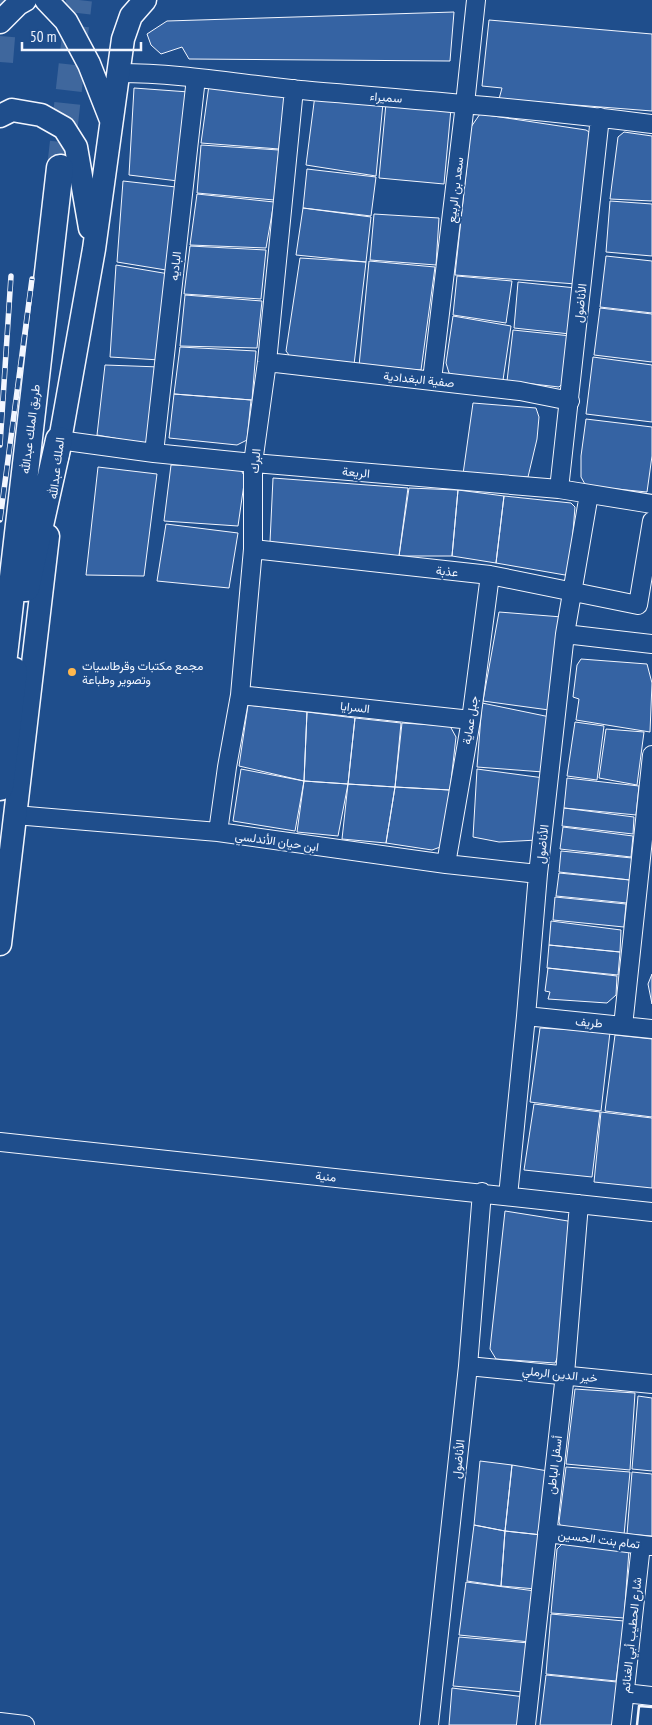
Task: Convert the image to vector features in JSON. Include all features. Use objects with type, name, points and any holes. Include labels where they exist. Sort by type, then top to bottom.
[{"type":"highway","name":"طريق الملك عبدالله","points":[[0,690],[60,168]]},
{"type":"highway","points":[[0,787],[22,610],[59,440]]},
{"type":"main road","points":[[0,22],[18,4],[26,0]]},
{"type":"main road","points":[[46,0],[66,21],[89,64],[112,124]]},
{"type":"main road","name":"الملك عبدالله","points":[[0,944],[59,440],[94,249],[123,39],[131,16],[145,0]]},
{"type":"main road","points":[[0,116],[12,110],[41,115],[64,128],[76,147],[94,249]]},
{"type":"street","name":"سعد بن الربيع","points":[[432,380],[476,0]]},
{"type":"street","name":"سميراء","points":[[119,73],[196,78],[294,89],[600,117],[652,124]]},
{"type":"street","name":"الباديه","points":[[154,453],[196,78]]},
{"type":"street","name":"البرك","points":[[218,832],[240,695],[253,548],[253,463],[268,362],[294,89]]},
{"type":"street","name":"الأناضول","points":[[559,489],[600,117]]},
{"type":"street","name":"صفية البغدادية","points":[[268,362],[520,391],[570,401]]},
{"type":"street","name":"الريعة","points":[[59,440],[154,453],[253,463],[559,489],[652,504]]},
{"type":"street","name":"الأناضول","points":[[508,1196],[538,874],[565,634],[589,494]]},
{"type":"street","points":[[650,541],[652,521]]},
{"type":"street","name":"عذبة","points":[[253,548],[490,576],[638,605],[650,541]]},
{"type":"street","name":"جبل عماية","points":[[446,864],[471,720],[490,576]]},
{"type":"street","points":[[565,634],[652,644]]},
{"type":"street","name":"السرايا","points":[[240,695],[471,720]]},
{"type":"street","points":[[623,1026],[652,755]]},
{"type":"street","name":"ابن حيان الأندلسي","points":[[15,815],[218,832],[446,864],[538,874]]},
{"type":"street","name":"طريف","points":[[526,1016],[652,1029]]},
{"type":"street","name":"منية","points":[[0,1142],[482,1192],[652,1212]]},
{"type":"street","name":"الأناضول","points":[[429,1725],[468,1366],[482,1192]]},
{"type":"street","name":"أسفل الباطن","points":[[526,1725],[565,1374],[579,1204]]},
{"type":"street","name":"خير الدين الرملي","points":[[468,1366],[652,1384]]},
{"type":"street","name":"تمام بنت الحسين","points":[[546,1533],[647,1545]]},
{"type":"street","name":"شارع الحطيب أبي الغنائم","points":[[621,1725],[647,1545]]},
{"type":"street","points":[[625,1692],[652,1696]]},
{"type":"street","points":[[0,1722],[25,1725]]},
{"type":"building","points":[[454,12],[450,61],[189,59],[182,47],[161,54],[151,45],[147,34],[167,21]]},
{"type":"building","points":[[489,20],[652,34],[652,111],[499,99],[502,88],[482,86]]},
{"type":"building","points":[[209,85],[285,96],[279,149],[201,143]]},
{"type":"building","points":[[134,88],[189,92],[178,181],[129,175]]},
{"type":"building","points":[[315,95],[383,103],[376,176],[306,165]]},
{"type":"building","points":[[386,103],[451,109],[444,184],[379,178]]},
{"type":"building","points":[[480,114],[586,130],[594,135],[576,284],[455,275],[471,127]]},
{"type":"building","points":[[624,132],[652,136],[652,201],[610,199],[618,137]]},
{"type":"building","points":[[201,145],[279,150],[274,200],[197,193]]},
{"type":"building","points":[[307,169],[376,177],[371,216],[303,208]]},
{"type":"building","points":[[123,181],[176,187],[166,270],[117,262]]},
{"type":"building","points":[[197,194],[274,202],[266,248],[190,245]]},
{"type":"building","points":[[610,201],[652,204],[652,256],[606,252]]},
{"type":"building","points":[[303,208],[371,217],[366,262],[296,255]]},
{"type":"building","points":[[374,214],[439,218],[436,265],[370,260]]},
{"type":"building","points":[[190,246],[266,250],[261,299],[184,294]]},
{"type":"building","points":[[606,256],[652,261],[652,313],[600,307]]},
{"type":"building","points":[[300,258],[366,262],[354,365],[292,359],[286,351]]},
{"type":"building","points":[[369,261],[435,267],[421,370],[359,366]]},
{"type":"building","points":[[116,265],[169,274],[160,360],[110,357]]},
{"type":"building","points":[[457,276],[512,281],[506,323],[453,315]]},
{"type":"building","points":[[518,282],[576,288],[570,334],[514,328]]},
{"type":"building","points":[[185,295],[262,301],[257,348],[180,346]]},
{"type":"building","points":[[600,308],[652,314],[652,362],[594,355]]},
{"type":"building","points":[[453,316],[511,326],[503,380],[461,377],[449,373],[446,363]]},
{"type":"building","points":[[513,330],[571,336],[566,380],[559,387],[507,381]]},
{"type":"building","points":[[180,347],[256,351],[252,400],[174,394]]},
{"type":"building","points":[[593,357],[652,365],[652,422],[586,414]]},
{"type":"building","points":[[105,365],[160,367],[147,444],[97,435]]},
{"type":"building","points":[[174,394],[251,400],[247,440],[237,445],[169,438]]},
{"type":"building","points":[[473,403],[536,408],[539,417],[537,439],[528,477],[463,474]]},
{"type":"building","points":[[586,419],[652,427],[652,456],[647,492],[586,486],[581,477],[581,456]]},
{"type":"building","points":[[171,465],[239,467],[245,477],[238,526],[164,521]]},
{"type":"building","points":[[98,467],[157,474],[144,576],[86,575]]},
{"type":"building","points":[[273,478],[408,488],[399,556],[270,542]]},
{"type":"building","points":[[409,488],[458,490],[452,556],[399,556]]},
{"type":"building","points":[[458,490],[504,496],[496,563],[452,556]]},
{"type":"building","points":[[504,496],[571,503],[575,507],[570,569],[565,575],[496,563]]},
{"type":"building","points":[[166,524],[238,533],[229,588],[157,581]]},
{"type":"building","points":[[499,612],[562,617],[549,710],[483,701]]},
{"type":"building","points":[[581,659],[647,664],[652,683],[650,732],[576,720],[579,699],[573,697],[577,665]]},
{"type":"building","points":[[482,703],[550,717],[543,772],[477,767]]},
{"type":"building","points":[[248,705],[307,712],[304,781],[239,766]]},
{"type":"building","points":[[307,712],[355,718],[348,784],[304,781]]},
{"type":"building","points":[[355,718],[401,723],[395,787],[348,784]]},
{"type":"building","points":[[575,722],[604,726],[597,780],[567,776]]},
{"type":"building","points":[[402,723],[450,726],[456,737],[450,790],[395,787]]},
{"type":"building","points":[[606,729],[644,732],[637,785],[599,778]]},
{"type":"building","points":[[241,769],[304,781],[295,831],[233,821]]},
{"type":"building","points":[[477,769],[544,778],[538,840],[499,842],[473,837]]},
{"type":"building","points":[[567,778],[639,786],[636,815],[564,808]]},
{"type":"building","points":[[304,781],[348,784],[338,836],[297,832]]},
{"type":"building","points":[[348,784],[395,787],[386,843],[342,839]]},
{"type":"building","points":[[395,787],[450,790],[443,846],[432,850],[386,843]]},
{"type":"building","points":[[564,808],[634,817],[633,834],[562,826]]},
{"type":"building","points":[[563,827],[633,836],[631,857],[560,849]]},
{"type":"building","points":[[561,851],[632,858],[630,880],[559,872]]},
{"type":"building","points":[[559,873],[630,880],[627,903],[556,896]]},
{"type":"building","points":[[555,897],[626,904],[624,927],[553,920]]},
{"type":"building","points":[[551,921],[621,930],[620,952],[549,945]]},
{"type":"building","points":[[549,945],[620,952],[618,975],[547,968]]},
{"type":"building","points":[[548,968],[617,976],[616,995],[607,1003],[548,999],[550,992],[545,991]]},
{"type":"building","points":[[652,974],[652,1004],[648,984]]},
{"type":"building","points":[[540,1028],[610,1032],[601,1111],[530,1102]]},
{"type":"building","points":[[615,1035],[652,1039],[652,1117],[605,1111]]},
{"type":"building","points":[[534,1104],[600,1112],[592,1177],[524,1170]]},
{"type":"building","points":[[601,1112],[652,1118],[652,1188],[594,1182]]},
{"type":"building","points":[[505,1211],[568,1221],[573,1229],[561,1350],[555,1363],[496,1359],[490,1349]]},
{"type":"building","points":[[575,1389],[635,1393],[630,1470],[566,1464]]},
{"type":"building","points":[[638,1396],[652,1398],[652,1471],[632,1469]]},
{"type":"building","points":[[480,1461],[512,1465],[505,1531],[474,1525]]},
{"type":"building","points":[[512,1465],[548,1471],[542,1535],[505,1531]]},
{"type":"building","points":[[566,1467],[630,1472],[624,1535],[561,1527],[559,1522]]},
{"type":"building","points":[[632,1472],[652,1474],[652,1536],[627,1534]]},
{"type":"building","points":[[474,1525],[505,1531],[501,1586],[467,1581]]},
{"type":"building","points":[[505,1531],[542,1535],[536,1589],[501,1586]]},
{"type":"building","points":[[564,1542],[629,1550],[624,1618],[551,1613],[557,1549]]},
{"type":"building","points":[[466,1582],[535,1591],[530,1642],[459,1635]]},
{"type":"building","points":[[551,1614],[624,1621],[616,1681],[546,1674]]},
{"type":"building","points":[[459,1637],[529,1643],[524,1692],[453,1686]]},
{"type":"building","points":[[546,1675],[617,1682],[613,1725],[540,1725]]},
{"type":"building","points":[[452,1688],[525,1697],[521,1725],[449,1725]]},
{"type":"tunnel","points":[[0,62],[5,0]]},
{"type":"tunnel","points":[[60,168],[79,0]]},
{"type":"railway","points":[[0,445],[11,276]]},
{"type":"railway","points":[[0,520],[32,279]]},
{"type":"wall","points":[[637,1725],[639,1706],[652,1707]]},
{"type":"place","name":"مجمع مكتبات وقرطاسيات وتصوير وطباعة","points":[[72,672]]}]
